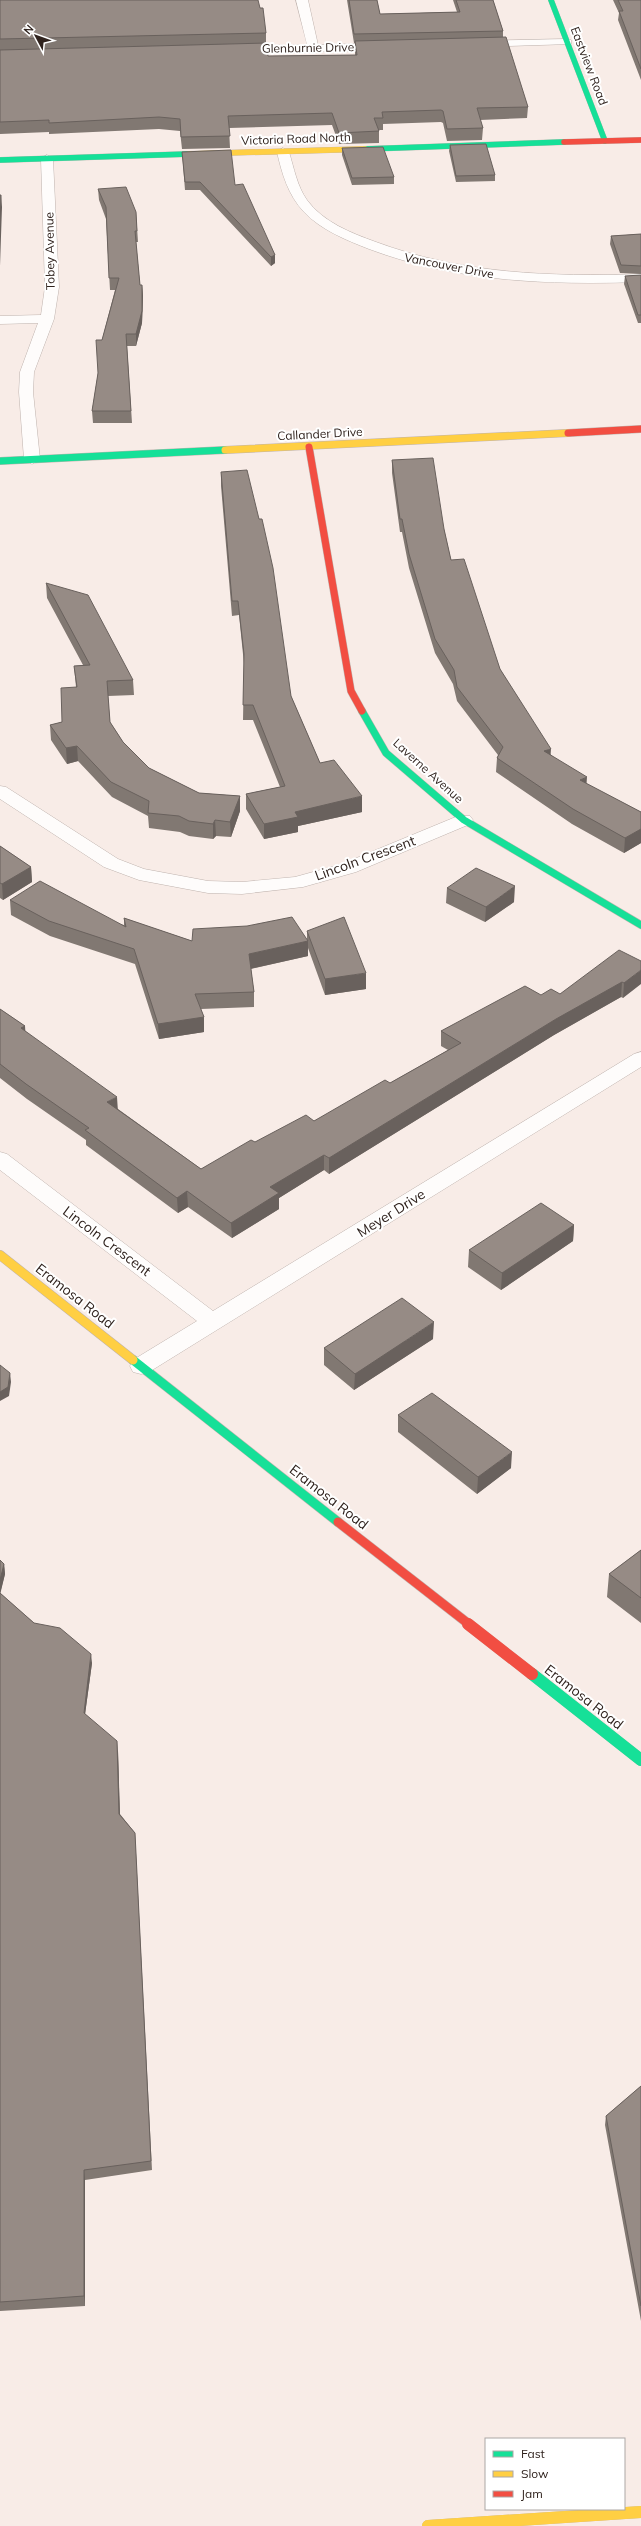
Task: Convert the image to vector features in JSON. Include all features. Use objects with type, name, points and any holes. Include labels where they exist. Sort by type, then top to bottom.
[{"type":"main road","name":"Eastview Road","points":[[551,0],[605,141]]},
{"type":"main road","name":"Victoria Road North","points":[[0,160],[641,140]]},
{"type":"main road","name":"Callander Drive","points":[[0,461],[641,430]]},
{"type":"main road","name":"Laverne Avenue","points":[[309,447],[351,691],[386,753],[464,820],[641,925]]},
{"type":"main road","name":"Eramosa Road","points":[[0,1255],[641,1760]]},
{"type":"main road","points":[[428,2526],[641,2512]]},
{"type":"street","points":[[302,0],[313,48]]},
{"type":"street","points":[[471,45],[568,42]]},
{"type":"street","name":"Glenburnie Drive","points":[[226,50],[399,46]]},
{"type":"street","name":"Vancouver Drive","points":[[283,152],[291,185],[303,204],[328,226],[396,256],[478,274],[552,281],[641,278]]},
{"type":"street","name":"Tobey Avenue","points":[[32,459],[26,392],[27,372],[47,319],[52,287],[47,159]]},
{"type":"street","points":[[0,320],[47,319]]},
{"type":"street","name":"Lincoln Crescent","points":[[0,792],[111,862],[139,874],[208,887],[263,886],[303,881],[349,868],[464,820]]},
{"type":"street","name":"Meyer Drive","points":[[141,1366],[214,1323],[641,1058]]},
{"type":"street","name":"Lincoln Crescent","points":[[0,1159],[214,1323]]},
{"type":"building","points":[[0,0],[258,0],[260,8],[263,8],[266,33],[0,39]]},
{"type":"building","points":[[349,0],[377,0],[380,14],[460,12],[456,0],[493,0],[503,31],[354,34]]},
{"type":"building","points":[[618,0],[641,0],[641,69],[619,11],[623,11]]},
{"type":"building","points":[[506,37],[528,107],[477,108],[483,128],[447,129],[443,111],[441,110],[382,112],[383,118],[374,118],[379,131],[339,133],[332,113],[228,116],[230,136],[181,137],[180,119],[159,117],[49,123],[49,120],[0,122],[0,50],[267,43],[268,56],[357,55],[355,41]]},
{"type":"building","points":[[486,144],[495,175],[456,176],[450,145]]},
{"type":"building","points":[[383,147],[394,177],[352,178],[342,148]]},
{"type":"building","points":[[231,150],[235,185],[243,184],[275,255],[271,257],[200,182],[185,182],[182,152]]},
{"type":"building","points":[[126,187],[136,212],[137,231],[135,231],[140,285],[142,285],[142,311],[136,334],[126,334],[131,411],[92,411],[98,373],[96,340],[102,340],[119,278],[109,278],[106,207],[98,189]]},
{"type":"building","points":[[0,195],[1,195],[0,227]]},
{"type":"building","points":[[641,234],[641,266],[621,265],[611,236]]},
{"type":"building","points":[[641,275],[641,315],[638,315],[625,276]]},
{"type":"building","points":[[433,458],[444,529],[451,560],[464,559],[500,669],[551,749],[544,751],[587,777],[580,780],[641,812],[641,829],[625,838],[573,809],[497,758],[503,747],[457,687],[454,670],[435,639],[409,554],[402,519],[400,519],[392,460]]},
{"type":"building","points":[[247,470],[259,519],[262,519],[273,568],[291,696],[320,763],[334,760],[362,796],[295,812],[298,817],[264,824],[246,794],[285,786],[253,705],[243,705],[244,654],[238,601],[232,601],[221,472]]},
{"type":"building","points":[[46,583],[88,595],[133,680],[107,681],[110,722],[123,742],[149,768],[199,793],[240,796],[230,822],[215,820],[213,824],[189,821],[179,816],[148,813],[149,801],[111,782],[77,746],[66,748],[50,725],[62,722],[61,688],[77,687],[74,666],[90,665]]},
{"type":"building","points":[[0,846],[31,867],[2,884],[0,883]]},
{"type":"building","points":[[476,868],[515,886],[486,907],[447,888]]},
{"type":"building","points":[[40,881],[126,927],[124,918],[192,941],[193,929],[247,926],[292,917],[308,941],[249,954],[254,992],[195,994],[204,1017],[158,1024],[134,949],[49,921],[10,900]]},
{"type":"building","points":[[344,917],[366,973],[325,979],[307,931]]},
{"type":"building","points":[[619,950],[641,961],[641,970],[624,983],[622,982],[556,1019],[329,1158],[324,1155],[270,1187],[279,1193],[231,1223],[187,1191],[177,1198],[85,1130],[89,1128],[0,1064],[0,1009],[25,1026],[21,1028],[117,1097],[107,1102],[201,1169],[251,1140],[255,1142],[306,1115],[314,1121],[385,1080],[390,1083],[461,1043],[441,1031],[525,986],[541,995],[551,989],[560,994]]},
{"type":"building","points":[[541,1203],[574,1225],[502,1273],[469,1250]]},
{"type":"building","points":[[402,1298],[434,1322],[355,1374],[324,1348]]},
{"type":"building","points":[[0,1365],[10,1373],[8,1387],[0,1392]]},
{"type":"building","points":[[432,1393],[512,1452],[478,1477],[398,1415]]},
{"type":"building","points":[[641,1550],[641,1598],[609,1574]]},
{"type":"building","points":[[0,1560],[4,1564],[0,1580]]},
{"type":"building","points":[[0,1593],[34,1623],[60,1628],[91,1654],[84,1713],[117,1741],[119,1814],[135,1833],[151,2161],[84,2170],[84,2296],[0,2302]]},
{"type":"building","points":[[641,2086],[641,2306],[606,2116]]},
{"type":"traffic: fast","points":[[551,0],[605,141]]},
{"type":"traffic: fast","points":[[365,149],[564,142]]},
{"type":"traffic: fast","points":[[0,160],[189,154]]},
{"type":"traffic: fast","points":[[0,461],[225,450]]},
{"type":"traffic: fast","points":[[362,711],[386,753],[464,820],[641,925]]},
{"type":"traffic: fast","points":[[133,1360],[338,1522]]},
{"type":"traffic: fast","points":[[532,1674],[641,1760]]},
{"type":"traffic: slow","points":[[189,154],[365,149]]},
{"type":"traffic: slow","points":[[225,450],[568,433]]},
{"type":"traffic: slow","points":[[0,1255],[133,1360]]},
{"type":"traffic: slow","points":[[428,2526],[641,2512]]},
{"type":"traffic: jam","points":[[564,142],[641,140]]},
{"type":"traffic: jam","points":[[568,433],[641,429]]},
{"type":"traffic: jam","points":[[309,447],[351,691],[362,711]]},
{"type":"traffic: jam","points":[[338,1522],[532,1674]]}]
